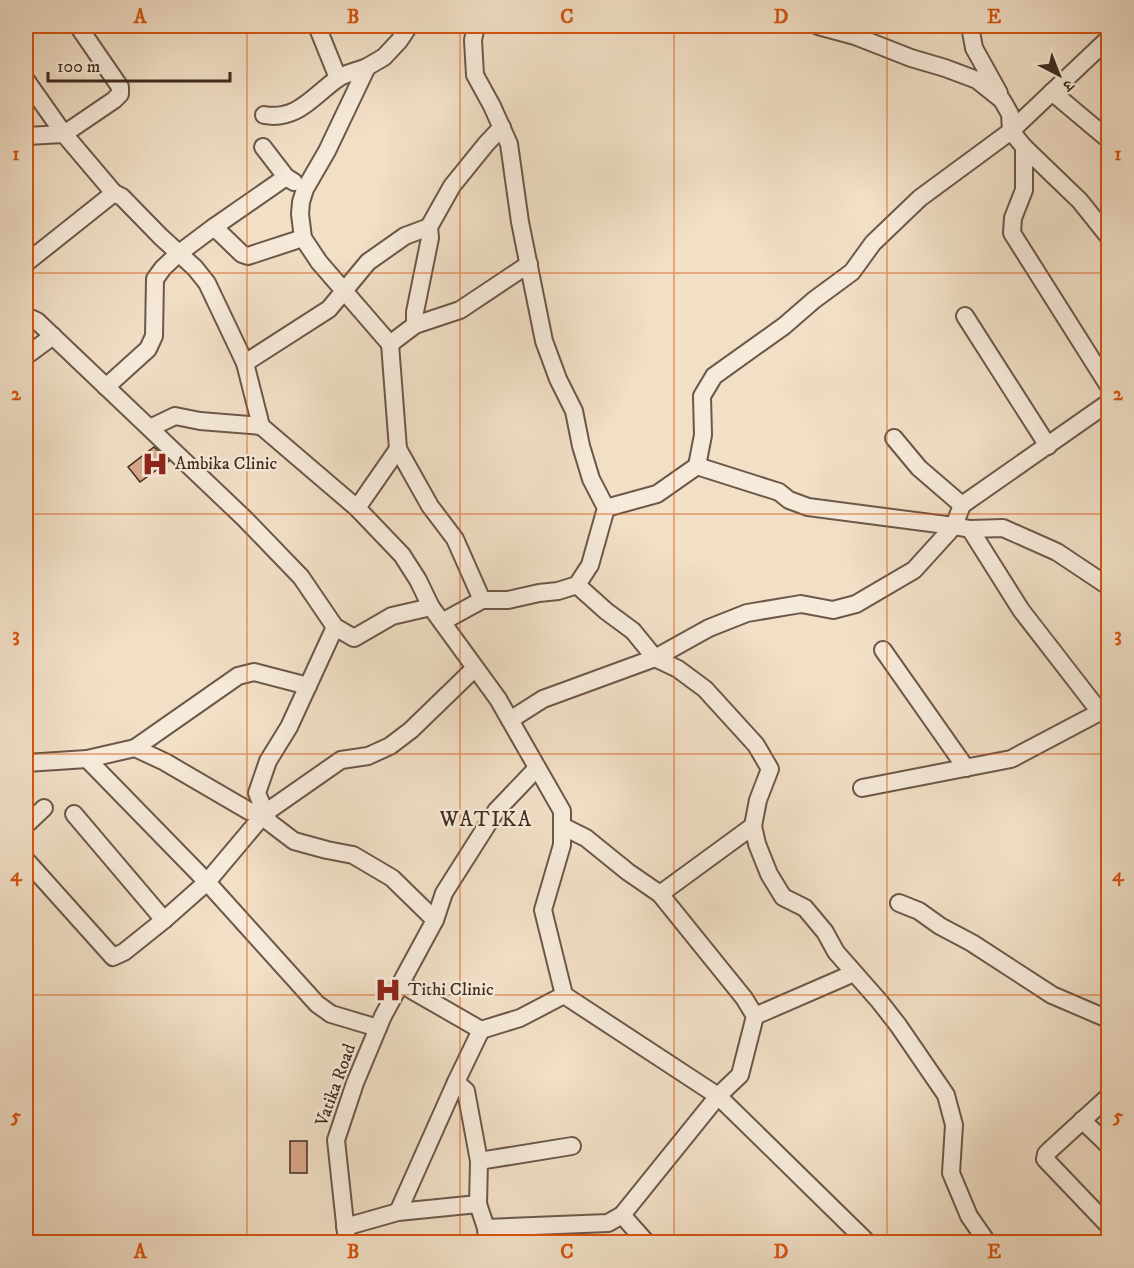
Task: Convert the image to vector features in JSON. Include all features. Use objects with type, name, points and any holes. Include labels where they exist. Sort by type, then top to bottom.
[{"type":"street","points":[[26,136],[64,134],[120,94],[120,87],[78,26]]},
{"type":"street","points":[[317,26],[338,78]]},
{"type":"street","points":[[392,26],[399,41]]},
{"type":"street","points":[[264,115],[275,117],[290,114],[338,78],[367,67],[384,57],[409,26]]},
{"type":"street","points":[[442,622],[482,600],[508,600],[558,591],[577,585],[590,565],[606,508],[591,479],[574,411],[558,379],[544,341],[520,222],[509,144],[475,75],[473,40],[476,26]]},
{"type":"street","points":[[818,26],[856,31],[911,58],[977,80],[1002,100]]},
{"type":"street","points":[[970,26],[974,48],[1011,114],[1011,131],[1024,147],[1080,201],[1108,236]]},
{"type":"street","points":[[606,508],[657,494],[697,466],[703,435],[702,396],[714,376],[776,332],[852,272],[873,243],[920,198],[1011,131],[1108,39]]},
{"type":"street","points":[[367,67],[327,151],[305,189],[300,214],[303,238],[319,262],[390,344],[398,449],[430,506],[455,539],[482,600]]},
{"type":"street","points":[[26,80],[64,134],[114,193],[122,197],[178,254],[195,268],[207,283],[245,363],[261,426],[357,508],[402,555],[431,607],[498,699],[562,811],[562,846],[543,910],[564,994],[718,1096],[867,1242]]},
{"type":"street","points":[[1052,92],[1108,139]]},
{"type":"street","points":[[415,325],[415,312],[430,238],[429,226],[452,186],[502,127]]},
{"type":"street","points":[[263,147],[286,177],[305,189]]},
{"type":"street","points":[[1024,147],[1024,190],[1013,218],[1012,233],[1108,385]]},
{"type":"street","points":[[106,387],[148,349],[154,336],[155,279],[163,268],[214,227],[286,177]]},
{"type":"street","points":[[26,263],[114,193]]},
{"type":"street","points":[[245,363],[329,309],[368,262],[405,236],[429,226]]},
{"type":"street","points":[[214,227],[242,254],[248,256],[303,238]]},
{"type":"street","points":[[390,344],[415,325],[460,310],[529,264]]},
{"type":"street","points":[[26,316],[37,321],[245,519],[301,577],[335,627],[354,638],[392,616],[431,607]]},
{"type":"street","points":[[965,316],[1048,446]]},
{"type":"street","points":[[26,356],[53,336]]},
{"type":"street","points":[[962,505],[1108,403]]},
{"type":"street","points":[[150,428],[175,416],[200,421],[261,426]]},
{"type":"street","points":[[862,788],[1011,759],[1104,709],[1021,610],[962,527],[962,505],[919,468],[894,438]]},
{"type":"street","points":[[357,508],[398,449]]},
{"type":"street","points":[[697,466],[779,492],[789,500],[808,507],[962,527],[1003,528],[1057,552],[1108,586]]},
{"type":"street","points":[[510,720],[543,699],[656,658],[709,628],[747,613],[801,604],[833,610],[856,604],[914,570],[962,527]]},
{"type":"street","points":[[577,585],[633,631],[656,658],[678,669],[705,689],[756,745],[770,769],[758,800],[753,826],[757,844],[769,874],[783,897],[805,908],[825,932],[836,952],[898,1025],[946,1095],[954,1125],[951,1173],[969,1216],[987,1242]]},
{"type":"street","points":[[335,627],[289,727],[268,761],[257,793],[269,822],[294,841],[352,855],[392,878],[435,920]]},
{"type":"street","points":[[883,650],[966,768]]},
{"type":"street","points":[[26,860],[113,957],[124,952],[164,921],[207,882],[265,813],[341,760],[368,756],[390,746],[411,730],[475,668]]},
{"type":"street","points":[[26,763],[87,759],[135,748],[238,676],[254,672],[308,686]]},
{"type":"street","points":[[135,748],[165,762],[249,811],[265,813]]},
{"type":"street","points":[[87,759],[207,882],[317,1004],[331,1014],[378,1028]]},
{"type":"street","name":"Vatika Road","points":[[346,1235],[336,1140],[355,1083],[378,1028],[435,920],[444,893],[496,811],[537,768]]},
{"type":"street","points":[[26,825],[44,808]]},
{"type":"street","points":[[74,814],[164,921]]},
{"type":"street","points":[[456,1082],[466,1091],[479,1161],[478,1204],[487,1235],[609,1222],[622,1215],[718,1096],[740,1075],[755,1016],[744,998],[660,894],[585,838],[562,826]]},
{"type":"street","points":[[660,894],[753,826]]},
{"type":"street","points":[[899,903],[919,911],[1052,995],[1108,1019]]},
{"type":"street","points":[[755,1016],[854,973]]},
{"type":"street","points":[[400,984],[481,1030],[520,1018],[564,994]]},
{"type":"street","points":[[398,1212],[481,1030]]},
{"type":"street","points":[[1108,1096],[1049,1150],[1045,1159],[1108,1225]]},
{"type":"street","points":[[1082,1120],[1108,1145]]},
{"type":"street","points":[[479,1161],[572,1146]]},
{"type":"street","points":[[346,1235],[398,1212],[478,1204]]},
{"type":"street","points":[[622,1215],[646,1242]]},
{"type":"building","points":[[154,447],[169,461],[140,482],[128,467]]},
{"type":"building","points":[[290,1141],[307,1141],[307,1173],[290,1173]]},
{"type":"place","name":"Ambika Clinic","points":[[155,464]]},
{"type":"place","name":"Tithi Clinic","points":[[388,990]]},
{"type":"district","name":"WATIKA","points":[[486,820]]}]
